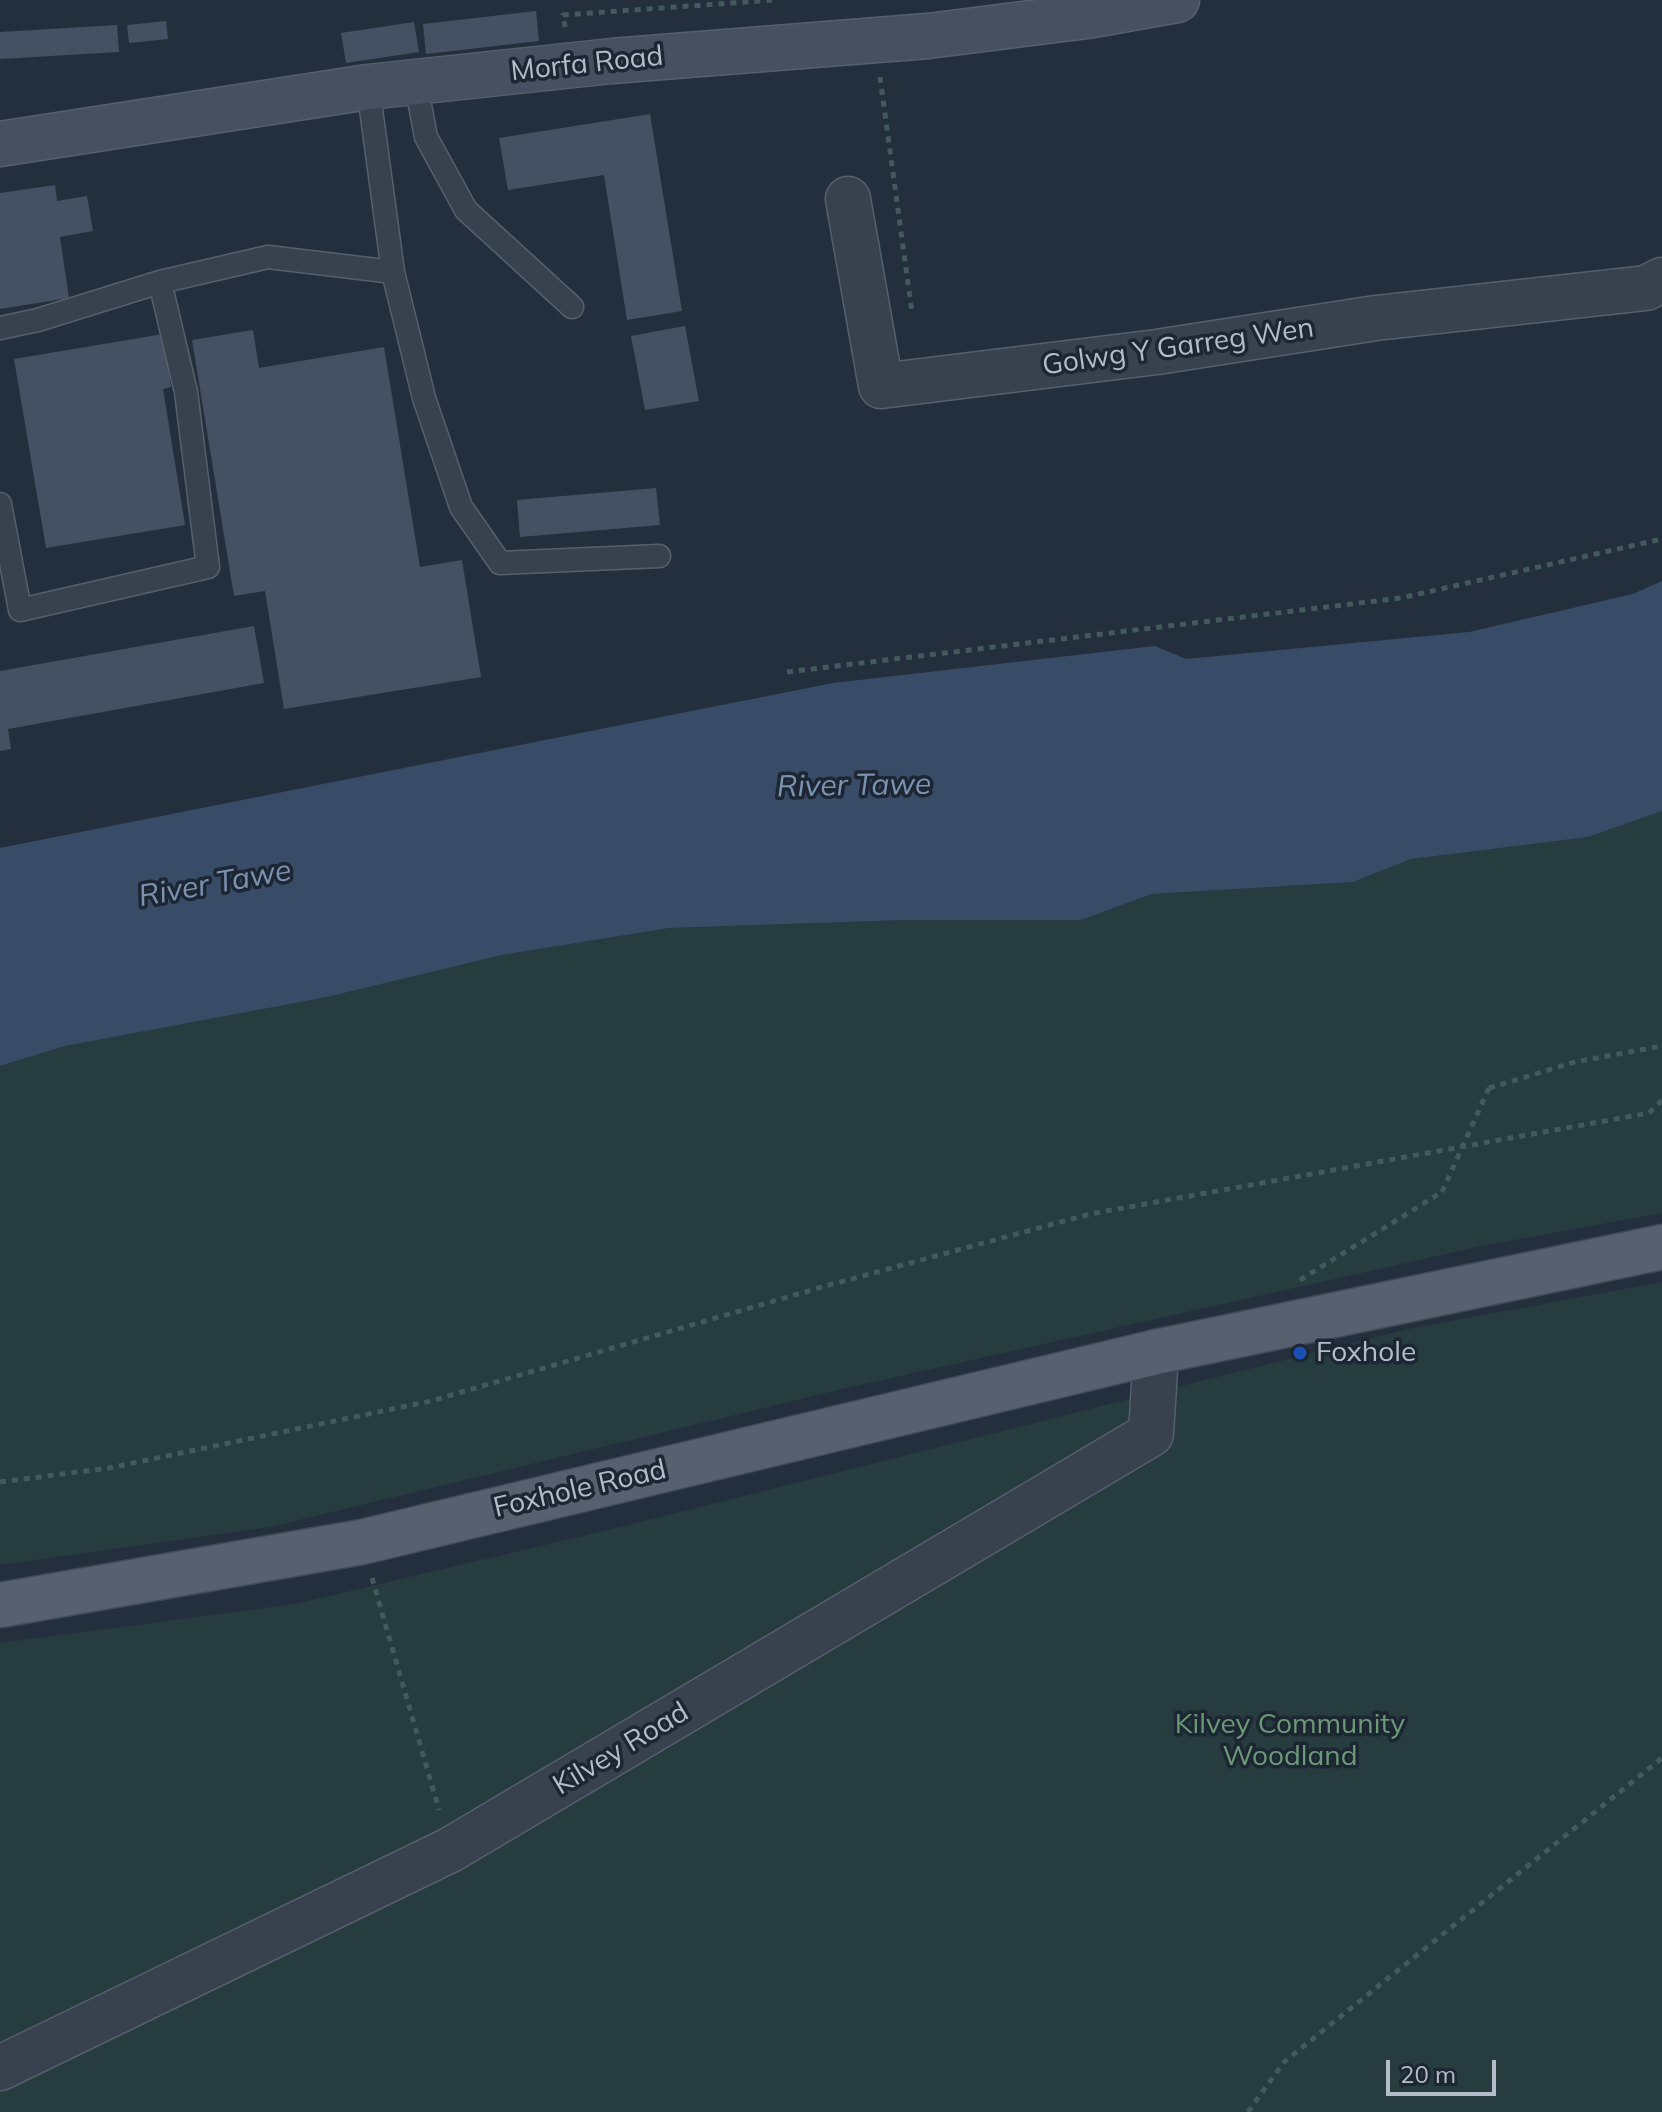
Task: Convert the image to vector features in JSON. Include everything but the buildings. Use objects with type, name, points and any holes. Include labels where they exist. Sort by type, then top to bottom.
[{"type":"main road","name":"Foxhole Road","points":[[0,1605],[362,1542],[1156,1352],[1662,1247]]},
{"type":"street","name":"Morfa Road","points":[[0,144],[368,87],[612,61],[876,40],[1087,16],[1177,0]]},
{"type":"street","name":"Golwg Y Garreg Wen","points":[[848,199],[881,386],[1157,352],[1376,318],[1646,288],[1662,280]]},
{"type":"street","name":"Kilvey Road","points":[[0,2068],[450,1850],[1151,1434],[1156,1352]]},
{"type":"lane","points":[[416,84],[426,137],[466,210],[572,307]]},
{"type":"lane","points":[[368,87],[393,272],[424,398],[461,507],[500,563],[659,556]]},
{"type":"lane","points":[[0,328],[51,316],[160,282],[268,257],[393,272]]},
{"type":"lane","points":[[0,504],[20,610],[208,567],[186,392],[160,282]]},
{"type":"path","points":[[876,40],[913,319]]},
{"type":"path","points":[[787,672],[1401,598],[1662,539]]},
{"type":"path","points":[[1293,1284],[1442,1192],[1489,1088],[1575,1062],[1662,1046]]},
{"type":"path","points":[[0,1482],[109,1468],[431,1401],[807,1291],[1090,1214],[1649,1113],[1662,1100]]},
{"type":"path","points":[[362,1542],[450,1850]]},
{"type":"path","points":[[1248,2112],[1284,2062],[1662,1758]]},
{"type":"green space","points":[[1662,811],[1662,1213],[1482,1246],[847,1388],[270,1527],[0,1565],[0,1066],[65,1046],[326,997],[502,955],[669,928],[905,920],[1081,920],[1152,894],[1353,882],[1411,859],[1588,837]]},
{"type":"green space","name":"Kilvey Community Woodland","points":[[1662,1282],[1662,2112],[0,2112],[0,1643],[295,1604],[625,1526],[1408,1329]]},
{"type":"water","name":"River Tawe","points":[[1662,581],[1662,811],[1588,837],[1411,859],[1353,882],[1152,894],[1081,920],[905,920],[669,928],[502,955],[327,997],[65,1046],[0,1066],[0,848],[833,683],[1155,646],[1186,659],[1469,632],[1633,594]]},
{"type":"place","name":"Foxhole","points":[[1300,1353]]}]
